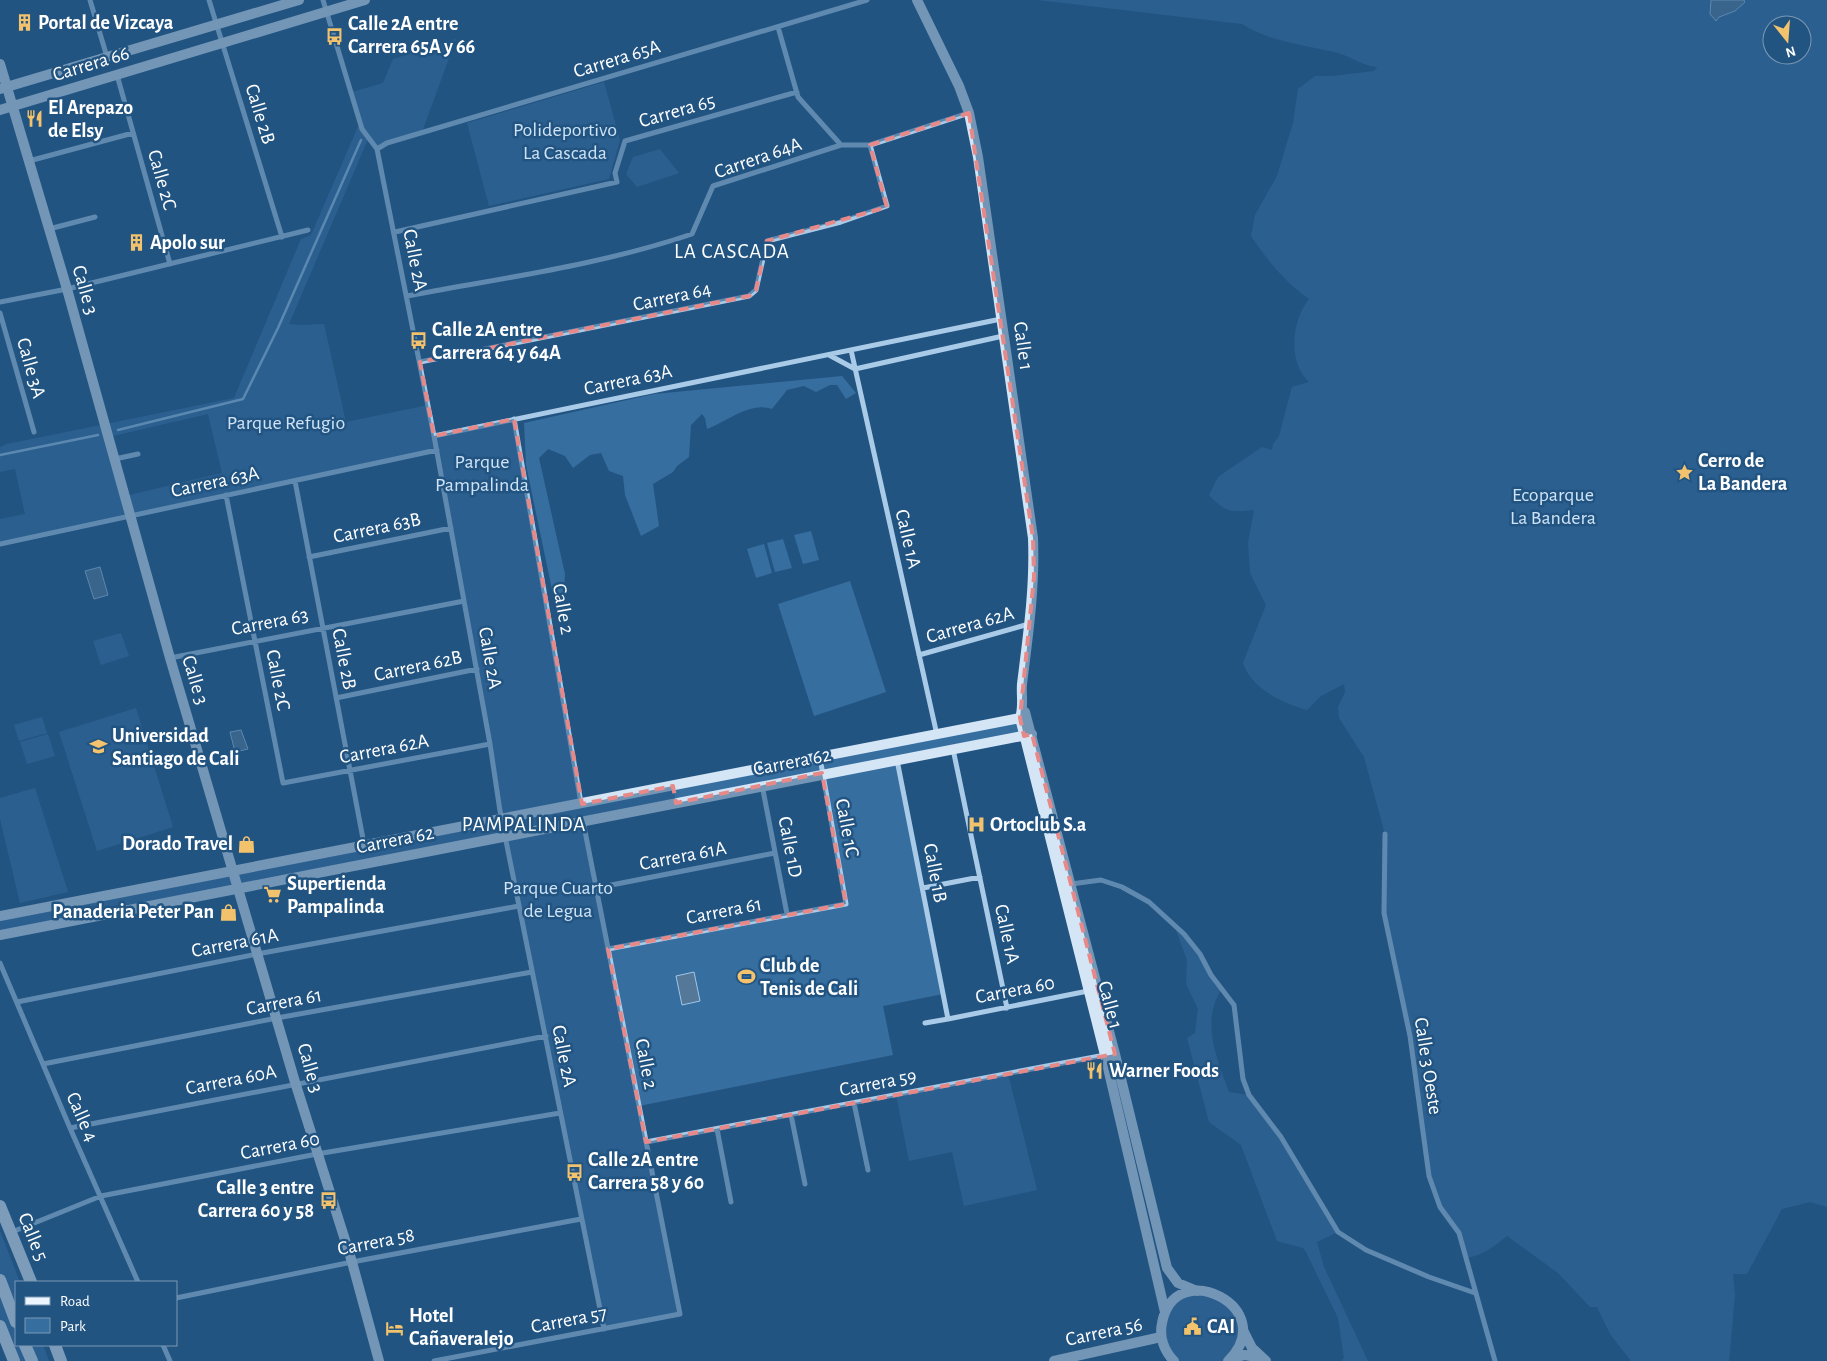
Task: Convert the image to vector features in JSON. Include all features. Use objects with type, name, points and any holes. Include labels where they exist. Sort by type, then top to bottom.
[{"type":"main road","name":"Calle 5","points":[[0,1206],[31,1281]]},
{"type":"main road","name":"Calle 5","points":[[0,1221],[24,1281]]},
{"type":"main road","points":[[0,1280],[15,1319]]},
{"type":"main road","points":[[0,1326],[14,1361]]},
{"type":"main road","points":[[25,1346],[32,1361]]},
{"type":"main road","points":[[48,1346],[54,1361]]},
{"type":"main road","points":[[54,1346],[61,1361]]},
{"type":"street","points":[[90,0],[107,57]]},
{"type":"street","name":"Calle 2B","points":[[210,0],[282,237]]},
{"type":"street","name":"Carrera 66","points":[[4,88],[299,0]]},
{"type":"street","name":"Calle 2A","points":[[324,0],[362,129],[377,149],[395,232],[437,450],[505,836],[604,1329]]},
{"type":"street","name":"Carrera 66","points":[[0,110],[365,0]]},
{"type":"street","name":"Carrera 65A","points":[[377,149],[387,143],[867,0]]},
{"type":"street","name":"Calle 1","points":[[917,0],[959,86],[969,113],[978,157],[1033,538],[1034,577],[1022,688],[1024,714],[1088,991],[1110,1054],[1167,1268],[1178,1283],[1197,1290],[1212,1292],[1226,1298],[1236,1309],[1242,1327]]},
{"type":"street","points":[[778,27],[798,97],[841,145]]},
{"type":"street","name":"Calle 3","points":[[0,64],[4,88],[30,161],[50,229],[170,658],[295,1082],[352,1262],[379,1361]]},
{"type":"street","name":"Calle 2C","points":[[116,75],[170,264]]},
{"type":"street","name":"Carrera 65","points":[[395,232],[617,182],[615,172],[625,141],[797,92]]},
{"type":"street","name":"Carrera 64A","points":[[407,296],[566,266],[692,234],[713,186],[841,145],[870,145],[969,113]]},
{"type":"street","points":[[30,161],[133,133]]},
{"type":"street","name":"Carrera 64","points":[[420,362],[748,296],[756,290],[767,241],[841,222],[887,206],[870,145]]},
{"type":"street","points":[[50,229],[95,217]]},
{"type":"street","points":[[0,302],[67,289],[308,230]]},
{"type":"street","name":"Calle 3A","points":[[0,313],[34,432]]},
{"type":"street","name":"Carrera 63A","points":[[434,436],[1001,319]]},
{"type":"street","points":[[828,355],[855,369],[1003,336]]},
{"type":"street","name":"Calle 1A","points":[[851,350],[937,735]]},
{"type":"street","name":"Calle 2","points":[[514,419],[582,804]]},
{"type":"street","name":"Carrera 63A","points":[[0,544],[437,450]]},
{"type":"street","points":[[115,459],[138,454]]},
{"type":"street","name":"Calle 2B","points":[[295,480],[364,844]]},
{"type":"street","name":"Calle 2C","points":[[226,495],[283,783]]},
{"type":"street","name":"Carrera 63B","points":[[309,557],[451,528]]},
{"type":"street","name":"Carrera 63","points":[[170,658],[322,627],[464,601]]},
{"type":"street","name":"Carrera 62A","points":[[919,655],[1030,624]]},
{"type":"street","name":"Carrera 62B","points":[[336,698],[476,669]]},
{"type":"street","name":"Carrera 62","points":[[0,916],[232,869],[937,735],[1024,714]]},
{"type":"street","name":"Calle 1","points":[[1028,735],[1071,884],[1110,1054],[1165,1312]]},
{"type":"street","name":"Carrera 62","points":[[0,935],[1028,735]]},
{"type":"street","name":"Carrera 62A","points":[[283,783],[490,744]]},
{"type":"street","name":"Calle 1A","points":[[953,749],[1007,1008]]},
{"type":"street","name":"Calle 1C","points":[[820,758],[846,904]]},
{"type":"street","name":"Calle 1B","points":[[897,759],[948,1019]]},
{"type":"street","points":[[673,786],[676,803]]},
{"type":"street","name":"Calle 1D","points":[[762,786],[788,914]]},
{"type":"street","name":"Calle 2","points":[[583,821],[680,1314]]},
{"type":"street","name":"Calle 3 Oeste","points":[[1385,834],[1384,913],[1410,1036],[1429,1176],[1440,1207],[1459,1233],[1495,1361]]},
{"type":"street","name":"Carrera 61A","points":[[596,888],[776,853]]},
{"type":"street","points":[[923,888],[980,877]]},
{"type":"street","points":[[1071,884],[1100,880],[1122,887],[1149,902],[1184,934],[1200,954],[1211,975],[1234,1005],[1244,1079],[1250,1095],[1281,1137],[1338,1232],[1366,1250],[1429,1277],[1475,1293]]},
{"type":"street","name":"Carrera 61","points":[[608,949],[846,904]]},
{"type":"street","name":"Carrera 61A","points":[[17,1002],[257,954],[519,906]]},
{"type":"street","name":"Calle 4","points":[[0,963],[138,1281]]},
{"type":"street","name":"Carrera 61","points":[[43,1064],[277,1018],[532,972]]},
{"type":"street","name":"Carrera 60","points":[[925,1023],[1088,991]]},
{"type":"street","name":"Carrera 60A","points":[[70,1128],[295,1082],[546,1036]]},
{"type":"street","name":"Carrera 59","points":[[646,1142],[1110,1054]]},
{"type":"street","points":[[854,1103],[868,1170]]},
{"type":"street","name":"Carrera 60","points":[[12,1232],[101,1196],[317,1154],[560,1112]]},
{"type":"street","points":[[791,1115],[805,1184]]},
{"type":"street","points":[[717,1129],[731,1202]]},
{"type":"street","name":"Carrera 58","points":[[178,1298],[352,1262],[581,1219]]},
{"type":"street","points":[[1174,1361],[1165,1349],[1161,1337],[1161,1324],[1165,1312],[1179,1297],[1197,1290]]},
{"type":"street","name":"Carrera 57","points":[[434,1361],[680,1314]]},
{"type":"street","points":[[1230,1359],[1240,1343],[1242,1327]]},
{"type":"street","points":[[1242,1327],[1252,1348],[1265,1360]]},
{"type":"street","name":"Carrera 56","points":[[1054,1361],[1094,1355],[1161,1337]]},
{"type":"street","points":[[164,1346],[170,1361]]},
{"type":"street","points":[[1230,1359],[1251,1355],[1265,1360]]},
{"type":"highlighted area","points":[[969,113],[1033,538],[1034,577],[1020,718],[1024,736],[1032,734],[1115,1054],[646,1142],[608,949],[846,904],[822,773],[676,803],[673,786],[582,804],[514,419],[434,436],[420,362],[749,296],[756,290],[767,241],[887,207],[870,145]]},
{"type":"green space","name":"Ecoparque La Bandera","points":[[1038,0],[1827,0],[1827,1207],[1810,1202],[1782,1209],[1747,1274],[1733,1274],[1735,1295],[1729,1361],[1631,1361],[1610,1334],[1597,1307],[1590,1307],[1558,1273],[1507,1236],[1483,1253],[1466,1258],[1459,1233],[1440,1207],[1429,1176],[1410,1036],[1384,913],[1385,834],[1364,757],[1339,718],[1338,707],[1345,692],[1344,684],[1321,696],[1307,710],[1269,694],[1253,680],[1243,663],[1266,605],[1250,573],[1248,543],[1254,510],[1229,510],[1209,495],[1218,477],[1262,447],[1272,450],[1273,444],[1279,436],[1292,387],[1309,382],[1297,364],[1294,341],[1299,318],[1309,299],[1277,270],[1251,236],[1255,215],[1277,176],[1293,123],[1298,89],[1315,76],[1333,76],[1374,71],[1377,67],[1338,53],[1276,39],[1242,24]]},
{"type":"green space","points":[[456,39],[422,132],[377,149],[369,137],[289,324],[324,324],[346,422],[428,405],[435,435],[514,419],[582,804],[1020,718],[1024,736],[897,760],[943,994],[883,1006],[893,1055],[639,1106],[680,1314],[604,1329],[505,836],[0,935],[0,916],[502,819],[437,450],[0,544],[0,519],[25,514],[15,469],[0,472],[0,447],[7,444],[234,398],[301,239],[311,235],[360,122],[352,92],[383,83],[393,59]],"holes":[[[208,414],[222,473],[125,496],[109,437]],[[822,774],[846,904],[608,949],[583,821]]]},
{"type":"green space","name":"Polideportivo La Cascada","points":[[604,82],[620,140],[609,179],[489,206],[467,123]]},
{"type":"green space","points":[[660,149],[679,173],[637,187],[626,174],[633,157]]},
{"type":"green space","points":[[842,376],[856,393],[846,399],[837,385],[830,385],[816,392],[804,386],[787,390],[772,409],[764,407],[747,410],[707,429],[705,418],[702,414],[691,425],[689,457],[677,466],[673,472],[653,484],[659,526],[641,536],[625,495],[623,476],[609,471],[601,453],[590,455],[573,468],[565,456],[548,449],[539,458],[565,574],[564,593],[555,604],[526,465],[524,423],[654,394]]},
{"type":"green space","points":[[811,531],[819,560],[803,564],[794,535]]},
{"type":"green space","points":[[783,539],[792,568],[775,572],[767,543]]},
{"type":"green space","points":[[764,544],[772,573],[756,578],[747,549]]},
{"type":"green space","points":[[850,581],[886,692],[814,716],[778,604]]},
{"type":"green space","points":[[121,633],[129,656],[101,665],[93,641]]},
{"type":"green space","points":[[136,708],[173,827],[97,851],[59,732]]},
{"type":"green space","points":[[42,717],[47,733],[19,741],[14,725]]},
{"type":"green space","points":[[48,734],[55,756],[27,764],[20,742]]},
{"type":"green space","points":[[35,788],[68,892],[20,903],[0,819],[0,798]]},
{"type":"green space","points":[[1170,922],[1184,934],[1222,989],[1215,1001],[1211,1027],[1216,1054],[1229,1092],[1249,1095],[1281,1137],[1338,1232],[1317,1242],[1324,1267],[1368,1361],[1341,1361],[1344,1358],[1338,1318],[1306,1252],[1303,1248],[1277,1241],[1241,1145],[1209,1122],[1187,1038],[1195,1033],[1198,1009],[1186,984],[1187,960],[1176,930]]},
{"type":"green space","points":[[1008,1074],[1037,1190],[964,1206],[952,1152],[909,1161],[896,1095]]},
{"type":"green space","points":[[0,1231],[20,1281],[15,1281],[15,1346],[43,1346],[49,1361],[14,1361],[0,1326]]},
{"type":"green space","points":[[1189,1292],[1228,1301],[1241,1335],[1228,1361],[1174,1361],[1169,1355],[1164,1316]]},
{"type":"shaded area","points":[[1711,0],[1744,0],[1745,2],[1735,11],[1719,17],[1716,21],[1710,14]]},
{"type":"shaded area","points":[[100,567],[108,595],[94,599],[85,571]]},
{"type":"shaded area","points":[[241,730],[248,749],[235,752],[230,732]]},
{"type":"shaded area","points":[[694,972],[700,1001],[682,1005],[676,976]]},
{"type":"waterway","points":[[118,430],[243,399],[278,328],[361,140]]},
{"type":"waterway","points":[[0,455],[98,435]]},
{"type":"place","name":"Portal de Vizcaya","points":[[24,23]]},
{"type":"place","name":"Calle 2A entre Carrera 65A y 66","points":[[334,36]]},
{"type":"place","name":"El Arepazo de Elsy","points":[[34,119]]},
{"type":"place","name":"Apolo sur","points":[[136,243]]},
{"type":"place","name":"Calle 2A entre Carrera 64 y 64A","points":[[418,341]]},
{"type":"place","name":"Cerro de La Bandera","points":[[1684,472]]},
{"type":"place","name":"Universidad Santiago de Cali","points":[[98,747]]},
{"type":"place","name":"Ortoclub S.a","points":[[976,825]]},
{"type":"place","name":"Dorado Travel","points":[[247,844]]},
{"type":"place","name":"Supertienda Pampalinda","points":[[273,895]]},
{"type":"place","name":"Panaderia Peter Pan","points":[[228,912]]},
{"type":"place","name":"Club de Tenis de Cali","points":[[746,977]]},
{"type":"place","name":"Warner Foods","points":[[1095,1071]]},
{"type":"place","name":"Calle 2A entre Carrera 58 y 60","points":[[574,1172]]},
{"type":"place","name":"Calle 3 entre Carrera 60 y 58","points":[[328,1200]]},
{"type":"place","name":"CAI","points":[[1193,1327]]},
{"type":"place","name":"Hotel Cañaveralejo","points":[[395,1328]]},
{"type":"district","name":"LA CASCADA","points":[[732,251]]},
{"type":"district","name":"PAMPALINDA","points":[[524,824]]},
{"type":"park label","name":"Parque Refugio","points":[[286,423]]},
{"type":"park label","name":"Parque Pampalinda","points":[[482,474]]},
{"type":"park label","name":"Parque Cuarto de Legua","points":[[558,900]]}]
